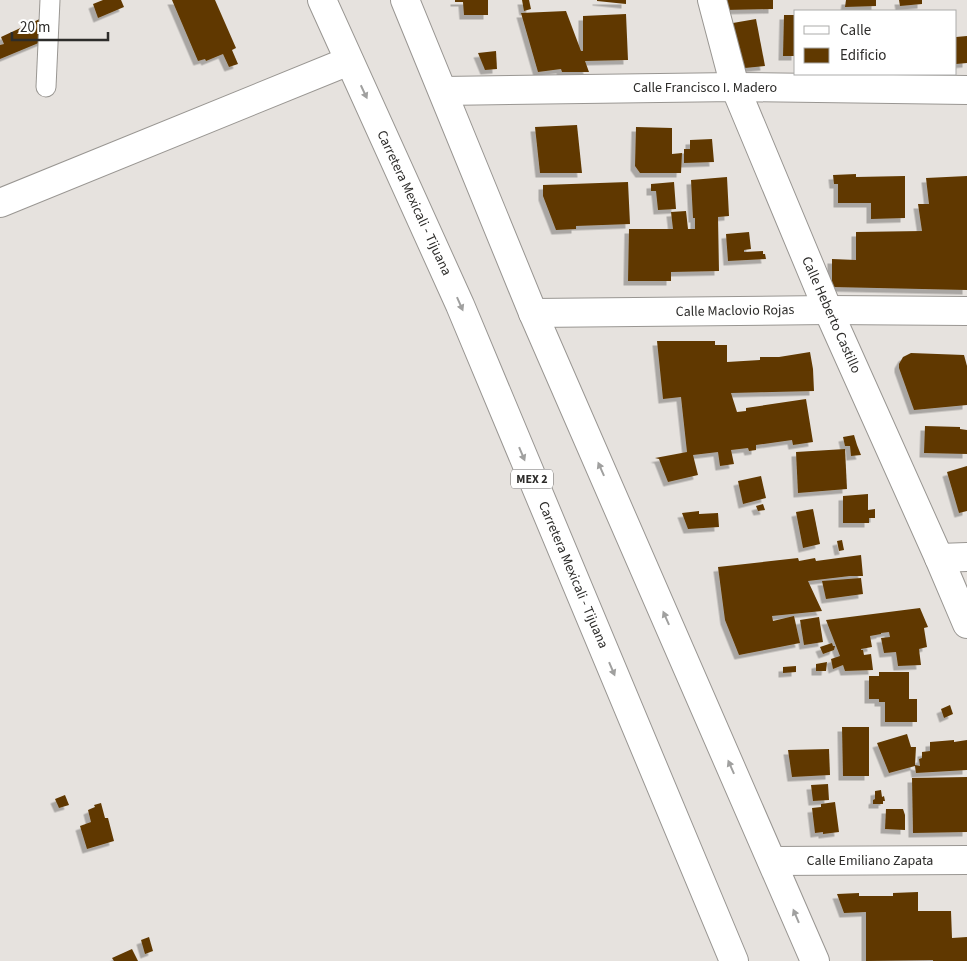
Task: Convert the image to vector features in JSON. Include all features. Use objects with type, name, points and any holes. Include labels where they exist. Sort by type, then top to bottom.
[{"type":"street","name":"Carretera Mexicali - Tijuana","points":[[322,0],[460,305],[734,961]]},
{"type":"street","points":[[405,0],[533,313],[815,961]]},
{"type":"street","name":"Calle Heberto Castillo","points":[[712,0],[735,87],[828,310],[967,624]]},
{"type":"street","points":[[0,203],[349,61]]},
{"type":"street","name":"Calle Francisco I. Madero","points":[[443,91],[735,87],[967,90]]},
{"type":"street","name":"Calle Maclovio Rojas","points":[[533,313],[828,310],[967,311]]},
{"type":"street","points":[[939,558],[967,556]]},
{"type":"street","name":"Calle Emiliano Zapata","points":[[772,861],[967,860]]},
{"type":"lane","points":[[46,87],[50,0]]},
{"type":"building","points":[[103,0],[121,0],[124,7],[98,18],[93,4]]},
{"type":"building","points":[[172,0],[215,0],[236,48],[232,50],[238,64],[229,67],[223,54],[206,61],[205,59],[198,61]]},
{"type":"building","points":[[455,0],[488,0],[488,15],[464,15],[463,2],[455,2]]},
{"type":"building","points":[[522,0],[529,0],[531,9],[524,11]]},
{"type":"building","points":[[626,0],[626,4],[597,1]]},
{"type":"building","points":[[723,0],[773,0],[773,9],[724,10]]},
{"type":"building","points":[[846,0],[876,0],[876,6],[845,7]]},
{"type":"building","points":[[899,0],[922,0],[922,4],[900,6]]},
{"type":"building","points":[[566,11],[581,51],[583,51],[583,16],[626,14],[628,60],[585,61],[589,72],[562,72],[561,69],[538,72],[521,13]]},
{"type":"building","points":[[784,15],[794,15],[794,56],[783,56]]},
{"type":"building","points":[[44,17],[53,37],[0,59],[0,45],[4,44],[1,37]]},
{"type":"building","points":[[756,19],[765,66],[735,69],[727,24]]},
{"type":"building","points":[[967,36],[967,63],[957,64],[957,37]]},
{"type":"building","points":[[496,51],[497,69],[485,70],[478,53]]},
{"type":"building","points":[[577,125],[582,173],[540,173],[535,127]]},
{"type":"building","points":[[636,127],[672,128],[672,154],[682,153],[681,173],[640,173],[635,166]]},
{"type":"building","points":[[712,139],[714,162],[684,163],[684,149],[690,149],[690,140]]},
{"type":"building","points":[[856,174],[856,177],[905,176],[905,218],[871,219],[871,203],[838,203],[838,184],[834,184],[833,175]]},
{"type":"building","points":[[967,176],[967,290],[832,287],[832,259],[856,260],[856,232],[922,231],[918,204],[929,204],[926,178]]},
{"type":"building","points":[[727,177],[729,216],[718,217],[719,271],[671,272],[671,281],[628,281],[629,229],[673,229],[671,212],[686,211],[688,229],[695,229],[691,180]]},
{"type":"building","points":[[628,182],[630,224],[576,226],[576,229],[556,230],[543,196],[543,185]]},
{"type":"building","points":[[674,182],[676,209],[658,210],[656,191],[651,191],[651,184]]},
{"type":"building","points":[[749,232],[751,249],[744,250],[744,252],[763,251],[766,259],[728,261],[726,234]]},
{"type":"building","points":[[657,341],[715,341],[715,345],[727,345],[727,362],[760,360],[760,357],[779,357],[810,352],[814,391],[731,393],[737,412],[746,411],[746,408],[806,399],[813,442],[793,445],[792,440],[756,445],[756,450],[749,451],[748,448],[731,450],[734,464],[720,466],[718,452],[693,455],[698,475],[668,482],[659,459],[655,458],[687,452],[681,397],[663,399]]},
{"type":"building","points":[[911,353],[964,355],[967,366],[967,405],[914,410],[899,368],[903,357]]},
{"type":"building","points":[[925,426],[960,427],[960,429],[967,430],[967,454],[924,453]]},
{"type":"building","points":[[854,435],[861,455],[851,456],[850,446],[845,446],[843,437]]},
{"type":"building","points":[[845,449],[847,489],[798,493],[796,452]]},
{"type":"building","points":[[967,466],[967,511],[959,513],[947,472]]},
{"type":"building","points":[[761,476],[766,498],[743,504],[738,481]]},
{"type":"building","points":[[868,494],[868,510],[875,509],[875,518],[869,518],[869,523],[843,523],[843,496]]},
{"type":"building","points":[[763,504],[765,510],[758,511],[756,506]]},
{"type":"building","points":[[813,509],[820,544],[803,548],[796,512]]},
{"type":"building","points":[[699,511],[699,514],[718,513],[719,527],[688,529],[682,513]]},
{"type":"building","points":[[842,540],[844,550],[839,551],[837,541]]},
{"type":"building","points":[[861,555],[863,576],[808,581],[822,611],[772,616],[773,621],[794,616],[800,643],[739,655],[725,620],[718,567],[798,558],[799,561],[815,558],[816,561]]},
{"type":"building","points":[[861,578],[863,594],[826,599],[822,581]]},
{"type":"building","points":[[920,608],[928,627],[924,628],[927,647],[919,649],[921,665],[898,666],[896,652],[884,653],[881,638],[890,637],[889,632],[870,636],[872,647],[861,649],[864,655],[871,654],[873,670],[845,671],[843,665],[833,669],[831,659],[840,656],[826,620]]},
{"type":"building","points":[[819,617],[823,642],[804,645],[800,620]]},
{"type":"building","points":[[832,643],[835,646],[834,650],[823,654],[820,647]]},
{"type":"building","points":[[827,662],[826,671],[816,671],[816,664]]},
{"type":"building","points":[[796,666],[796,672],[783,673],[783,667]]},
{"type":"building","points":[[879,672],[909,672],[909,699],[917,699],[917,722],[885,722],[885,702],[879,702],[879,699],[869,699],[869,676],[879,676]]},
{"type":"building","points":[[950,705],[953,714],[944,718],[941,709]]},
{"type":"building","points":[[842,727],[869,727],[869,776],[843,776]]},
{"type":"building","points":[[907,734],[911,747],[916,747],[915,765],[920,766],[919,759],[922,758],[922,752],[930,751],[930,742],[967,740],[967,770],[916,773],[915,766],[889,773],[877,743]]},
{"type":"building","points":[[829,749],[830,775],[792,777],[788,750]]},
{"type":"building","points":[[967,777],[967,832],[913,833],[912,778]]},
{"type":"building","points":[[828,784],[829,800],[813,801],[811,785]]},
{"type":"building","points":[[881,790],[885,801],[883,801],[883,804],[873,804],[875,791]]},
{"type":"building","points":[[65,795],[69,805],[59,808],[55,799]]},
{"type":"building","points":[[835,802],[839,832],[815,833],[812,808],[821,807],[821,804]]},
{"type":"building","points":[[101,803],[105,818],[108,818],[114,841],[87,849],[80,826],[91,822],[88,810],[95,807],[94,805]]},
{"type":"building","points":[[886,809],[903,809],[905,830],[885,829]]},
{"type":"building","points":[[918,892],[918,911],[951,911],[952,938],[967,937],[967,961],[866,961],[866,912],[844,913],[837,894],[859,893],[859,896],[893,896],[893,893]]},
{"type":"building","points":[[149,937],[153,951],[145,954],[141,940]]},
{"type":"building","points":[[132,949],[138,961],[114,961],[112,958]]}]
